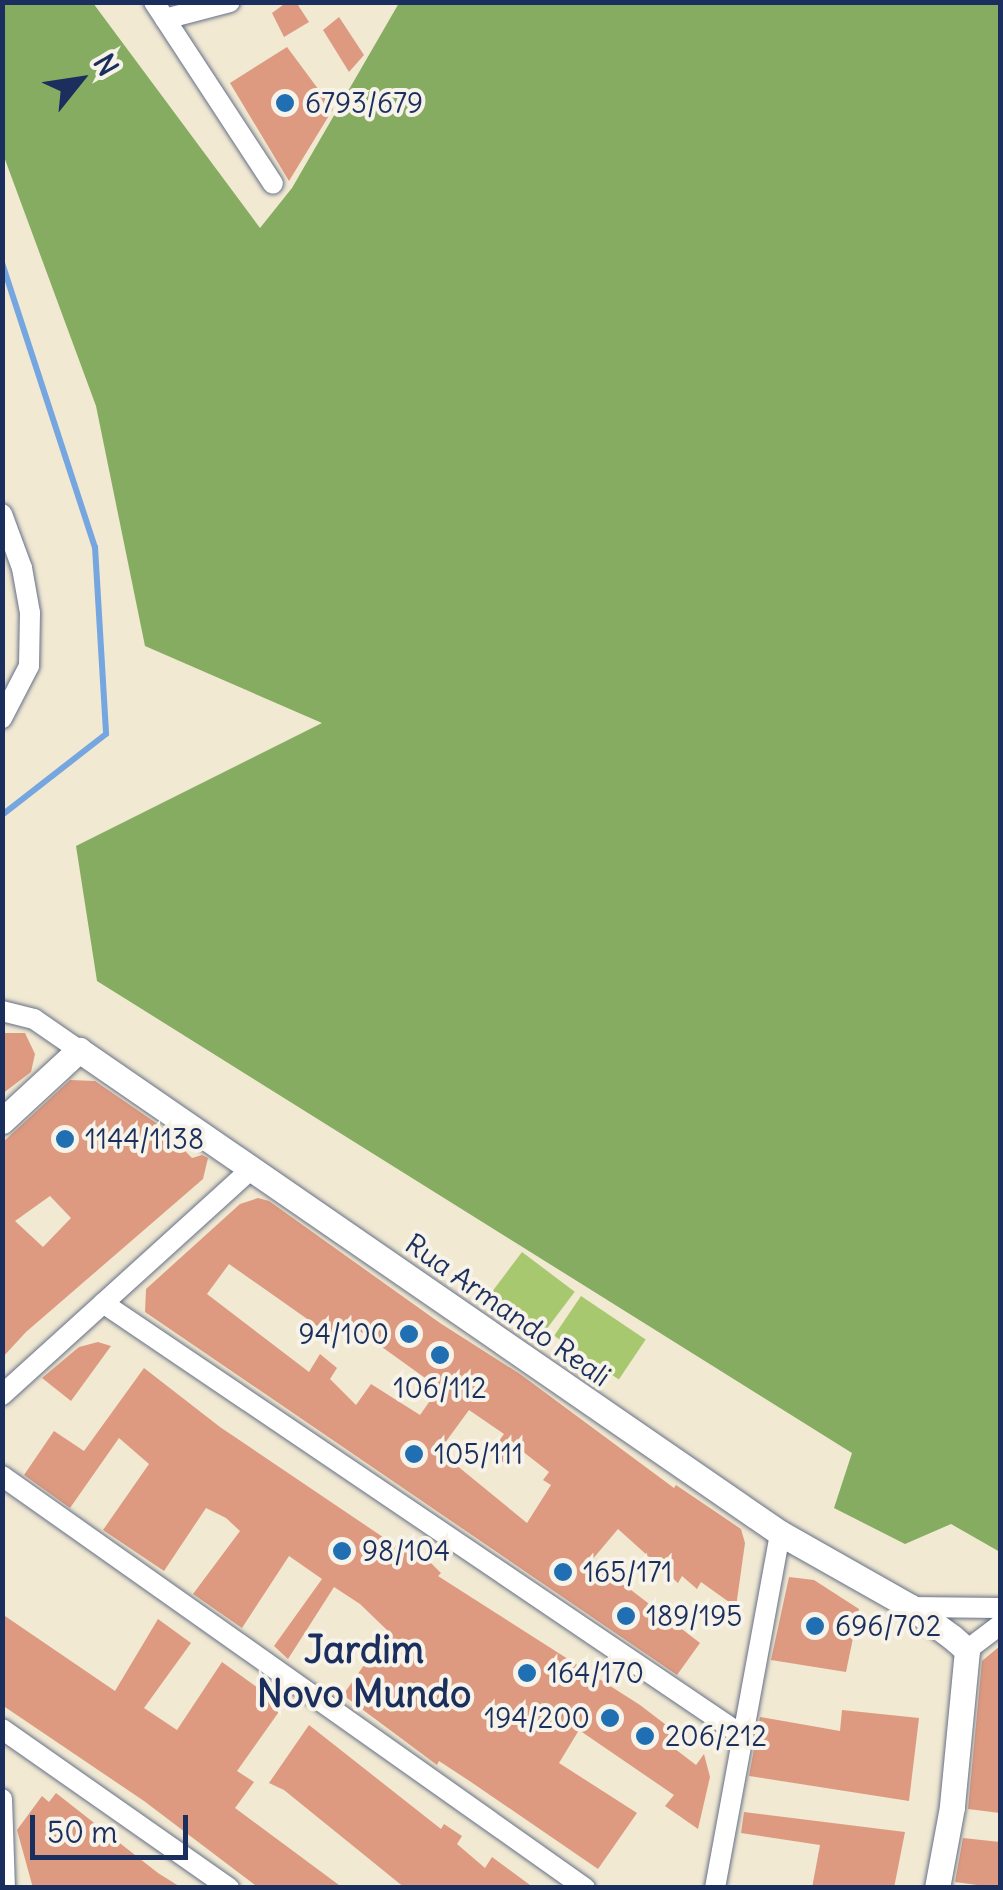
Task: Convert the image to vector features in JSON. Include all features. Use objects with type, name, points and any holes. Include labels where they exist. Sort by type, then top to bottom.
[{"type":"street","points":[[230,2],[160,11],[273,184]]},
{"type":"street","points":[[2,514],[22,568],[30,613],[29,666],[2,718]]},
{"type":"street","points":[[2,1011],[34,1020],[79,1050],[2,1121]]},
{"type":"street","name":"Rua Armando Reali","points":[[79,1050],[780,1533],[911,1607],[967,1650]]},
{"type":"street","points":[[2,1395],[251,1169]]},
{"type":"street","points":[[103,1303],[743,1736]]},
{"type":"street","points":[[2,1476],[585,1888]]},
{"type":"street","points":[[715,1888],[780,1533]]},
{"type":"street","points":[[911,1607],[1000,1608]]},
{"type":"street","points":[[937,1888],[952,1807],[967,1650],[1000,1626]]},
{"type":"street","points":[[2,1728],[230,1888]]},
{"type":"street","points":[[2,1800],[5,1888]]},
{"type":"green space","points":[[3,2],[93,3],[260,228],[292,188],[399,3],[1000,3],[1000,1552],[951,1524],[905,1544],[834,1508],[852,1453],[97,981],[76,846],[322,723],[145,646],[96,406],[3,154]]},
{"type":"green space","points":[[522,1252],[575,1292],[541,1336],[488,1297]]},
{"type":"green space","points":[[581,1296],[646,1340],[619,1379],[554,1336]]},
{"type":"building","points":[[287,2],[296,2],[309,22],[284,37],[272,13]]},
{"type":"building","points":[[339,17],[364,55],[349,72],[323,30]]},
{"type":"building","points":[[287,47],[333,109],[289,181],[230,83]]},
{"type":"building","points":[[2,1033],[25,1033],[35,1054],[31,1072],[2,1094]]},
{"type":"building","points":[[70,1080],[95,1081],[162,1127],[192,1158],[208,1158],[203,1179],[26,1332],[2,1358],[2,1143]],"holes":[[[50,1196],[71,1218],[43,1247],[15,1221]]]},
{"type":"building","points":[[258,1198],[269,1201],[440,1323],[520,1374],[674,1488],[676,1485],[741,1529],[745,1543],[736,1607],[701,1582],[697,1589],[682,1576],[678,1583],[618,1529],[592,1560],[700,1643],[677,1675],[145,1312],[146,1289],[240,1204]],"holes":[[[229,1264],[337,1340],[350,1324],[439,1388],[420,1415],[371,1384],[356,1405],[330,1379],[337,1368],[320,1354],[309,1372],[207,1294]],[[469,1410],[504,1434],[491,1452],[505,1464],[517,1447],[549,1472],[543,1480],[551,1485],[527,1523],[439,1451]]]},
{"type":"building","points":[[98,1342],[111,1346],[71,1401],[42,1378],[79,1347]]},
{"type":"building","points":[[144,1368],[220,1427],[405,1552],[407,1549],[432,1564],[441,1573],[438,1576],[640,1705],[674,1731],[666,1742],[696,1765],[704,1754],[710,1777],[698,1829],[665,1806],[674,1795],[579,1730],[559,1763],[637,1813],[598,1869],[439,1761],[437,1765],[343,1695],[388,1631],[360,1604],[334,1587],[288,1659],[274,1646],[322,1579],[289,1556],[242,1628],[193,1594],[240,1531],[226,1518],[206,1508],[164,1571],[103,1530],[149,1464],[119,1438],[70,1508],[24,1475],[54,1431],[84,1451]]},
{"type":"building","name":"696/702","points":[[789,1577],[814,1580],[859,1609],[846,1672],[771,1660]]},
{"type":"building","points":[[2,1614],[115,1691],[158,1619],[191,1643],[144,1708],[177,1730],[222,1662],[283,1706],[237,1771],[254,1782],[235,1808],[343,1888],[259,1888],[144,1801],[2,1705]]},
{"type":"building","points":[[1000,1646],[1000,1813],[968,1809],[982,1661]]},
{"type":"building","points":[[842,1710],[919,1718],[909,1801],[749,1776],[760,1717],[840,1731]]},
{"type":"building","points":[[309,1725],[441,1829],[444,1824],[462,1836],[457,1844],[485,1868],[492,1857],[534,1888],[405,1888],[284,1790],[269,1783]]},
{"type":"building","points":[[56,1793],[182,1888],[33,1888],[17,1830],[42,1796],[49,1802]]},
{"type":"building","points":[[744,1812],[905,1832],[894,1888],[812,1888],[820,1845],[741,1833]]},
{"type":"building","points":[[963,1838],[1000,1842],[1000,1888],[955,1882]]},
{"type":"waterway","points":[[2,263],[95,547],[106,734],[2,815]]},
{"type":"place","name":"6793/679","points":[[285,103]]},
{"type":"place","name":"1144/1138","points":[[65,1139]]},
{"type":"place","name":"94/100","points":[[409,1334]]},
{"type":"place","name":"106/112","points":[[440,1355]]},
{"type":"place","name":"105/111","points":[[414,1454]]},
{"type":"place","name":"98/104","points":[[342,1551]]},
{"type":"place","name":"165/171","points":[[563,1572]]},
{"type":"place","name":"189/195","points":[[626,1616]]},
{"type":"place","name":"696/702","points":[[815,1626]]},
{"type":"place","name":"164/170","points":[[527,1673]]},
{"type":"place","name":"194/200","points":[[610,1718]]},
{"type":"place","name":"206/212","points":[[645,1736]]},
{"type":"district","name":"Jardim Novo Mundo","points":[[364,1672]]}]
